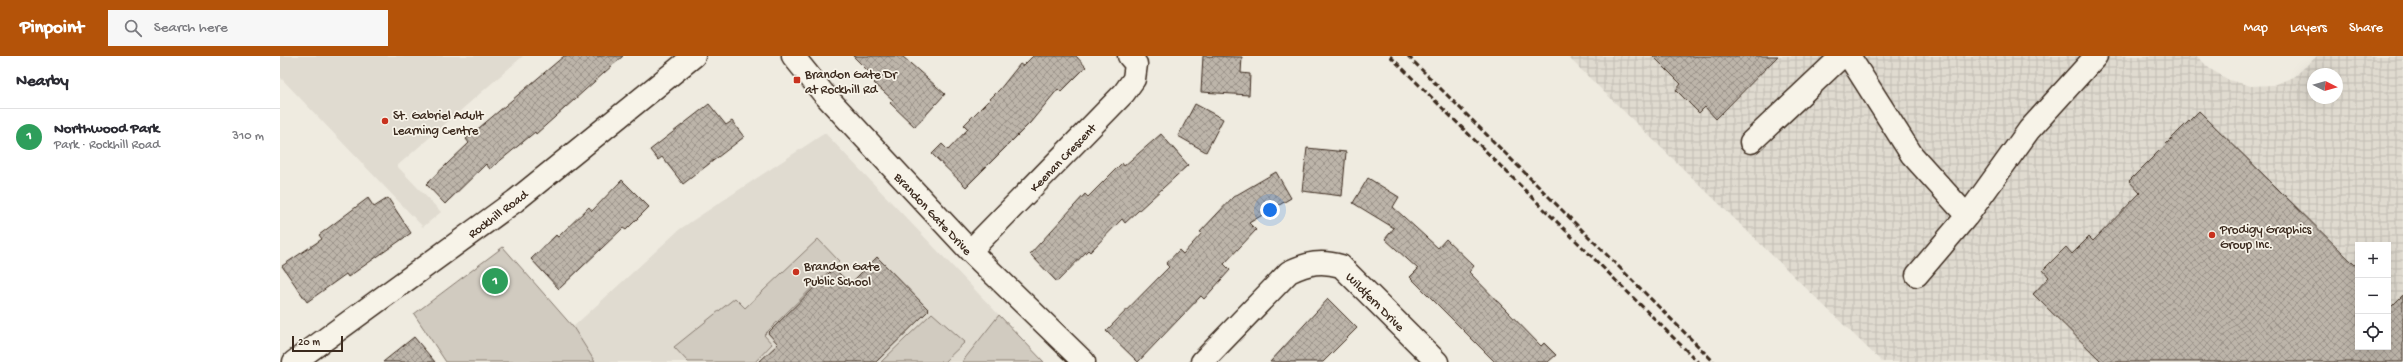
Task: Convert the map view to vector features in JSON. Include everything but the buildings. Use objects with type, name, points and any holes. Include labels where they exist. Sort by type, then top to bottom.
[{"type":"street","name":"Rockhill Road","points":[[294,362],[515,201],[694,56]]},
{"type":"street","name":"Brandon Gate Drive","points":[[793,56],[825,96],[970,251],[1084,362]]},
{"type":"street","name":"Keenan Crescent","points":[[970,251],[1124,93],[1134,79],[1136,64],[1129,56]]},
{"type":"street","points":[[1751,142],[1842,56]]},
{"type":"street","points":[[1849,56],[1912,155],[1967,216]]},
{"type":"street","points":[[1917,275],[1967,216],[2029,130],[2096,56]]},
{"type":"street","name":"Wildfern Drive","points":[[1202,362],[1289,272],[1306,264],[1326,261],[1341,266],[1437,362]]},
{"type":"shaded area","name":"St. Gabriel Adult Learning Centre","points":[[280,56],[523,56],[397,166],[441,212],[423,227],[280,77]]},
{"type":"shaded area","points":[[1567,56],[2197,56],[2210,69],[2229,80],[2251,86],[2273,85],[2294,77],[2317,56],[2403,56],[2403,362],[1882,362]]},
{"type":"shaded area","name":"Brandon Gate Public School","points":[[825,133],[999,315],[962,362],[595,362],[573,327],[680,229]]},
{"type":"shaded area","points":[[818,239],[839,261],[764,335],[772,344],[755,362],[688,362],[674,347],[735,298],[745,308]]},
{"type":"shaded area","points":[[503,247],[573,327],[595,362],[446,362],[414,314]]},
{"type":"shaded area","points":[[932,313],[965,342],[944,362],[881,362]]},
{"type":"shaded area","points":[[999,315],[1044,362],[962,362]]},
{"type":"railway","points":[[1390,56],[1698,362]]},
{"type":"railway","points":[[1408,56],[1714,362]]},
{"type":"place","name":"Brandon Gate Dr at Rockhill Rd","points":[[797,80]]},
{"type":"place","name":"St. Gabriel Adult Learning Centre","points":[[385,121]]},
{"type":"place","name":"Prodigy Graphics Group Inc.","points":[[2212,235]]},
{"type":"place","name":"Brandon Gate Public School","points":[[796,272]]},
{"type":"place","name":"Northwood Park","points":[[495,281]]}]
